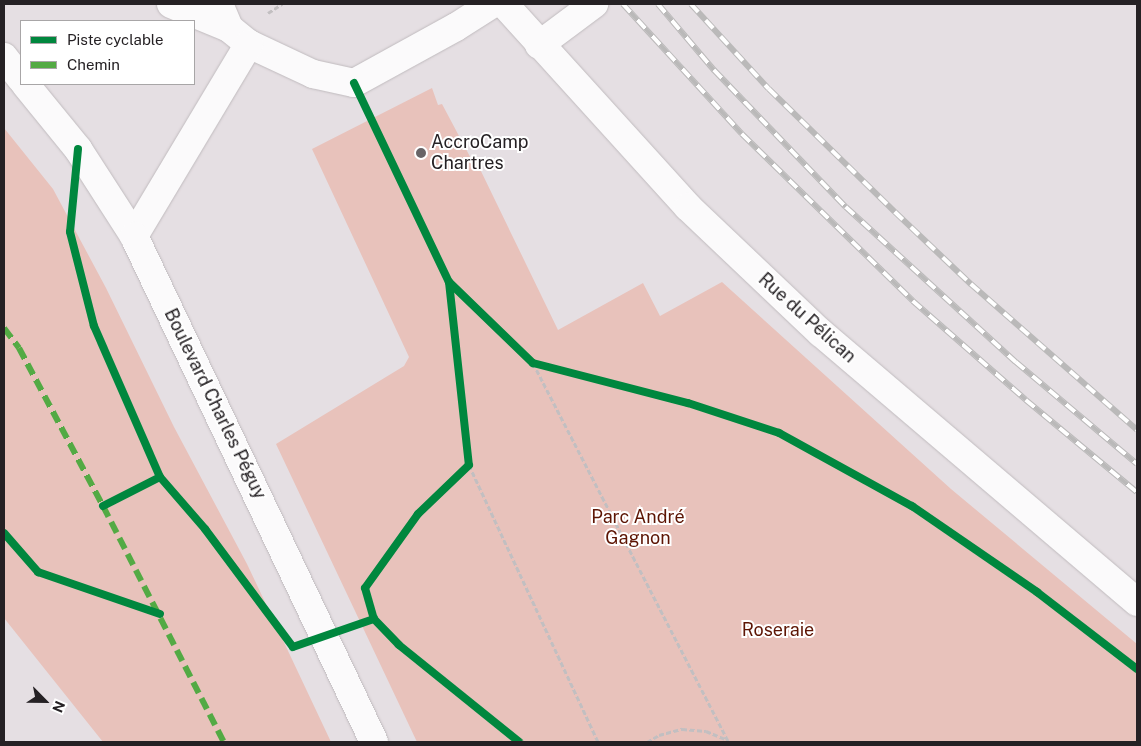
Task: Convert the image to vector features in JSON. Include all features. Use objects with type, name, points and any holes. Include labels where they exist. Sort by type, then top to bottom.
[{"type":"street","points":[[171,4],[233,25],[313,74],[354,83],[456,27],[492,4]]},
{"type":"street","name":"Rue du Pélican","points":[[504,4],[539,45],[688,207],[821,333],[1137,602]]},
{"type":"street","points":[[539,45],[594,4]]},
{"type":"street","points":[[134,236],[233,25]]},
{"type":"street","points":[[4,57],[20,78]]},
{"type":"street","name":"Boulevard Charles Péguy","points":[[26,85],[78,149],[134,236],[291,562],[374,742]]},
{"type":"path","points":[[354,83],[449,282],[469,465],[598,742]]},
{"type":"path","points":[[72,204],[70,232],[94,326],[160,477],[205,529],[293,647],[374,619]]},
{"type":"path","points":[[449,282],[533,363],[728,742]]},
{"type":"path","points":[[533,363],[688,403],[779,433],[912,506],[1037,592],[1137,669]]},
{"type":"path","points":[[469,465],[418,514],[365,588],[374,619],[399,645],[519,742]]},
{"type":"path","points":[[103,506],[160,477]]},
{"type":"path","points":[[4,533],[38,572],[160,614]]},
{"type":"path","points":[[647,742],[659,735],[682,729],[706,731],[728,742]]},
{"type":"green space","name":"Parc André Gagnon","points":[[432,88],[438,105],[442,104],[475,166],[478,165],[558,330],[643,283],[660,316],[722,282],[951,489],[1137,644],[1137,742],[417,742],[276,444],[404,366],[409,357],[312,149]]},
{"type":"green space","points":[[4,128],[53,189],[106,288],[174,427],[247,564],[331,742],[103,742],[4,618]]},
{"type":"railway","points":[[623,4],[742,134],[913,301],[1026,400],[1137,492]]},
{"type":"railway","points":[[658,4],[714,70],[846,207],[1016,362],[1137,464]]},
{"type":"railway","points":[[691,4],[769,89],[895,212],[971,284],[1137,430]]},
{"type":"marked path","points":[[4,328],[19,348],[103,506],[224,742]]},
{"type":"cycle path","points":[[354,83],[449,282],[469,465],[418,514],[365,588],[374,619],[399,645],[519,742]]},
{"type":"cycle path","points":[[78,149],[70,232],[94,326],[160,477],[205,529],[293,647],[374,619]]},
{"type":"cycle path","points":[[449,282],[533,363],[688,403],[779,433],[912,506],[1037,592],[1137,669]]},
{"type":"cycle path","points":[[103,506],[160,477]]},
{"type":"cycle path","points":[[4,533],[38,572],[160,614]]},
{"type":"place","name":"AccroCamp Chartres","points":[[421,153]]},
{"type":"park label","name":"Roseraie","points":[[778,630]]}]
